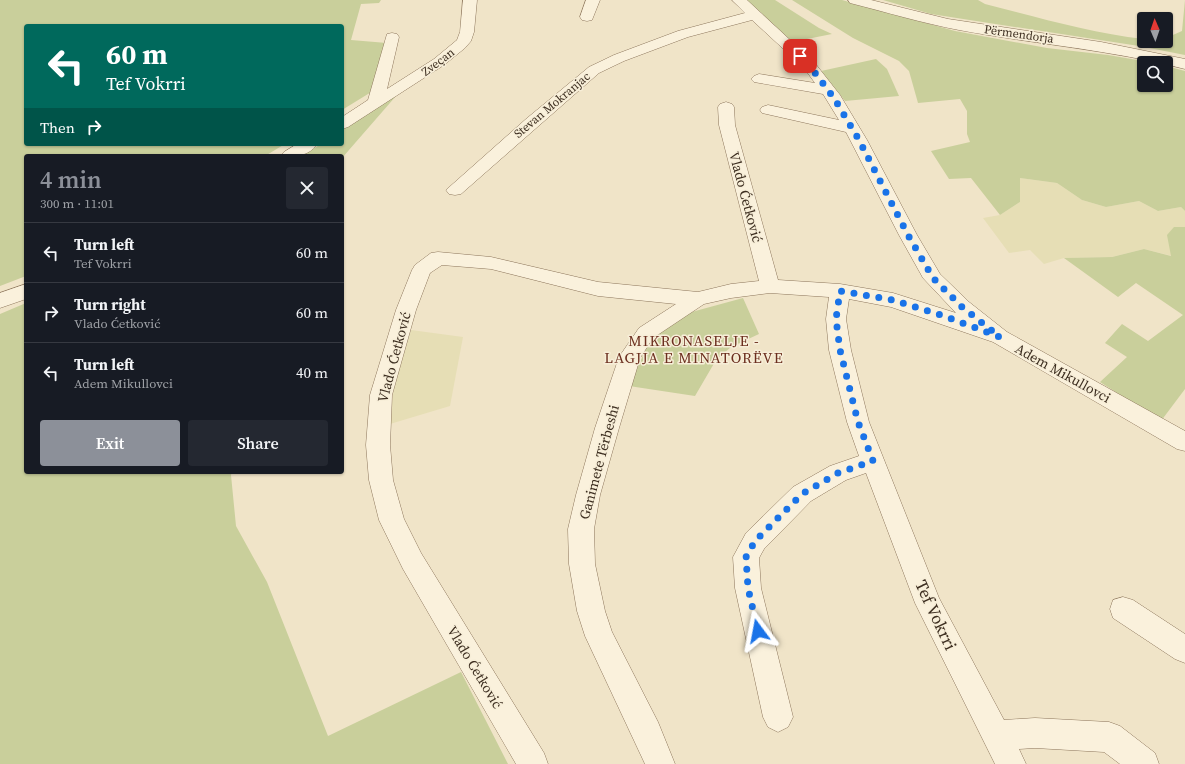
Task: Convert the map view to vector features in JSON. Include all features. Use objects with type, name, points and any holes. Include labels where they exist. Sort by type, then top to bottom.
[{"type":"street","name":"Zveçan","points":[[344,123],[440,62],[464,41],[467,32],[470,0]]},
{"type":"street","points":[[587,17],[593,0]]},
{"type":"street","name":"Adem Mikullovci","points":[[739,0],[809,65],[852,128],[908,235],[933,278],[962,307],[1000,337],[1185,442]]},
{"type":"street","name":"Përmendorja","points":[[855,0],[928,20],[1117,48],[1185,64]]},
{"type":"street","name":"Stevan Mokranjac","points":[[455,190],[594,70],[619,58],[683,34],[755,15]]},
{"type":"street","points":[[375,104],[392,36]]},
{"type":"street","points":[[759,79],[827,90]]},
{"type":"street","name":"Vlado Ćetković","points":[[726,107],[727,125],[770,286]]},
{"type":"street","points":[[768,110],[852,128]]},
{"type":"street","points":[[293,154],[306,146]]},
{"type":"street","name":"Vlado Ćetković","points":[[533,764],[412,561],[392,520],[381,480],[378,445],[381,395],[406,310],[422,270],[438,258],[491,263],[598,289],[698,299],[731,291],[770,286],[840,291],[893,300],[944,316],[1000,337]]},
{"type":"street","name":"Tef Vokrri","points":[[840,291],[836,319],[840,350],[858,422],[928,603],[1011,764]]},
{"type":"street","points":[[0,301],[24,292]]},
{"type":"street","name":"Ganimete Tërbeshi","points":[[660,764],[647,733],[599,636],[591,611],[582,564],[581,529],[600,450],[630,357],[646,333],[698,299]]},
{"type":"street","points":[[778,717],[748,588],[746,557],[755,541],[802,494],[838,473],[873,461]]},
{"type":"street","points":[[1123,609],[1185,650]]},
{"type":"street","points":[[997,735],[1035,733],[1109,736],[1144,764]]},
{"type":"shaded area","points":[[1020,178],[1057,183],[1082,200],[1106,207],[1139,201],[1158,211],[1181,207],[1185,211],[1185,227],[1174,228],[1172,256],[1144,249],[1112,257],[1064,258],[1044,264],[1030,250],[1009,253],[983,218],[1000,215],[1020,202]]},
{"type":"shaded area","points":[[411,330],[463,337],[450,406],[390,424],[394,385]]},
{"type":"green space","points":[[0,0],[381,0],[379,3],[361,4],[351,40],[387,43],[381,86],[344,109],[344,24],[24,24],[24,146],[282,146],[268,154],[24,154],[24,277],[0,286]]},
{"type":"green space","points":[[745,0],[775,0],[819,28],[832,34],[792,42]]},
{"type":"green space","points":[[792,0],[842,0],[955,31],[1047,48],[1137,60],[1137,92],[1173,92],[1173,68],[1185,71],[1185,211],[1181,207],[1158,211],[1139,201],[1106,207],[1082,200],[1057,183],[1020,178],[1020,202],[1000,215],[971,178],[949,179],[931,151],[970,142],[967,134],[967,111],[960,99],[918,103],[909,71],[899,61],[853,38]]},
{"type":"green space","points":[[883,0],[978,0],[985,4],[1084,29],[1137,38],[1137,46],[931,14]]},
{"type":"green space","points":[[1185,0],[1185,55],[1149,48],[1173,48],[1173,35],[1182,31]]},
{"type":"green space","points":[[876,59],[887,69],[899,96],[845,101],[821,71]]},
{"type":"green space","points":[[396,96],[344,156],[344,154],[305,154],[318,146],[344,146],[344,129]]},
{"type":"green space","points":[[1174,227],[1185,227],[1185,389],[1161,421],[1100,382],[1127,357],[1105,343],[1122,324],[1148,341],[1183,315],[1136,283],[1118,297],[1064,258],[1112,257],[1144,249],[1171,256],[1167,235]]},
{"type":"green space","points":[[743,298],[759,334],[731,347],[716,360],[695,396],[629,386],[651,338],[677,316]]},
{"type":"green space","points":[[24,304],[24,474],[231,474],[236,526],[267,582],[328,736],[461,672],[508,764],[0,764],[0,314]]},
{"type":"district","name":"MIKRONASELJE - LAGJJA E MINATORËVE","points":[[694,348]]},
{"type":"route","points":[[758,631],[748,588],[746,557],[755,541],[802,494],[838,473],[873,461],[858,422],[840,350],[836,319],[840,291],[893,300],[944,316],[1000,337],[962,307],[933,278],[908,235],[859,140],[834,98],[809,65],[800,56]]}]
